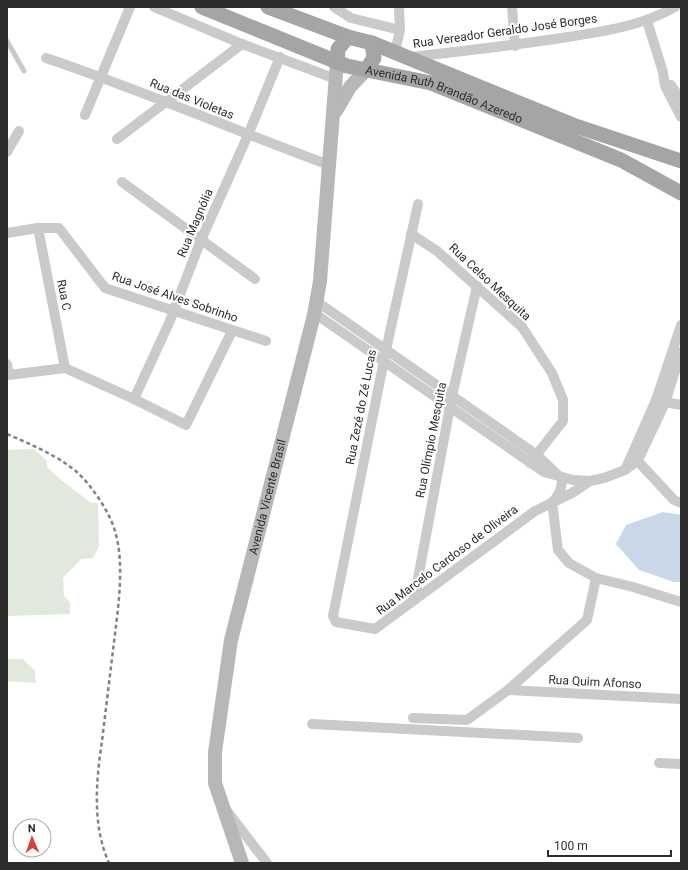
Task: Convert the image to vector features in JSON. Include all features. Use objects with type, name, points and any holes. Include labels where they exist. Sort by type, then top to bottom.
[{"type":"main road","name":"Avenida Ruth Brandão Azeredo","points":[[202,7],[337,62],[366,70],[432,83],[621,160],[681,193]]},
{"type":"main road","name":"Avenida Ruth Brandão Azeredo","points":[[268,7],[348,37],[372,43],[573,126],[681,161]]},
{"type":"main road","points":[[337,62],[338,49],[348,37]]},
{"type":"main road","points":[[366,70],[374,58],[372,43]]},
{"type":"main road","points":[[366,70],[401,55]]},
{"type":"street","points":[[85,115],[130,7]]},
{"type":"street","points":[[154,7],[242,44],[336,79]]},
{"type":"street","points":[[334,7],[351,18],[400,30]]},
{"type":"street","points":[[399,7],[401,55]]},
{"type":"street","points":[[512,7],[515,46]]},
{"type":"street","name":"Rua Vereador Geraldo José Borges","points":[[401,55],[515,46],[624,28],[647,21],[675,7]]},
{"type":"street","points":[[647,21],[666,86],[681,117]]},
{"type":"street","points":[[117,139],[242,44]]},
{"type":"street","name":"Rua Magnólia","points":[[134,399],[173,312],[201,240],[248,135],[280,57]]},
{"type":"street","name":"Rua das Violetas","points":[[46,58],[100,76],[248,135],[329,165]]},
{"type":"street","name":"Avenida Vicente Brasil","points":[[267,863],[224,806],[215,783],[215,752],[231,640],[315,307],[320,281],[337,62]]},
{"type":"street","name":"Avenida Vicente Brasil","points":[[333,117],[350,87],[366,70]]},
{"type":"street","points":[[663,72],[681,100]]},
{"type":"street","points":[[7,152],[19,130]]},
{"type":"street","points":[[122,182],[255,279]]},
{"type":"street","name":"Rua Zezé do Zé Lucas","points":[[332,616],[383,361],[418,204]]},
{"type":"street","name":"Rua José Alves Sobrinho","points":[[7,233],[38,228],[59,228],[106,288],[173,312],[266,341]]},
{"type":"street","name":"Rua C","points":[[38,228],[65,368]]},
{"type":"street","name":"Rua Celso Mesquita","points":[[411,234],[437,251],[522,328],[552,373],[563,400],[563,421],[534,459]]},
{"type":"street","name":"Rua Olímpio Mesquita","points":[[414,600],[452,396],[477,286]]},
{"type":"street","points":[[315,307],[386,350],[452,396],[534,459]]},
{"type":"street","points":[[315,307],[383,361],[450,407],[561,477],[573,480],[590,481],[604,478],[625,470],[636,458],[681,352]]},
{"type":"street","points":[[661,401],[681,327]]},
{"type":"street","points":[[7,364],[9,375],[65,368],[134,399],[186,425],[232,330]]},
{"type":"street","points":[[661,401],[681,405]]},
{"type":"street","points":[[636,458],[674,500],[681,503]]},
{"type":"street","points":[[561,477],[560,491],[553,501],[558,550],[569,563],[596,578],[633,587],[681,602]]},
{"type":"street","name":"Rua Marcelo Cardoso de Oliveira","points":[[332,616],[336,622],[375,630],[520,522],[553,501],[572,493],[590,481]]},
{"type":"street","points":[[413,718],[467,720],[508,690],[587,620],[596,578]]},
{"type":"street","name":"Rua Quim Afonso","points":[[508,690],[681,699]]},
{"type":"street","points":[[466,731],[467,720]]},
{"type":"street","points":[[312,724],[578,738]]},
{"type":"street","points":[[659,763],[681,764]]},
{"type":"street","points":[[224,806],[242,863]]},
{"type":"lane","points":[[7,41],[24,71]]},
{"type":"shaded area","points":[[34,449],[47,461],[47,467],[60,479],[91,503],[98,503],[99,546],[93,558],[81,559],[63,578],[64,596],[70,602],[70,614],[7,616],[7,450]]},
{"type":"shaded area","points":[[7,659],[23,659],[35,671],[36,683],[7,681]]},
{"type":"water","points":[[663,512],[681,515],[681,582],[674,582],[639,570],[616,544],[626,525]]},
{"type":"railway","points":[[7,434],[35,446],[62,461],[78,473],[100,500],[113,524],[115,531],[120,558],[120,586],[97,787],[100,834],[109,863]]}]
